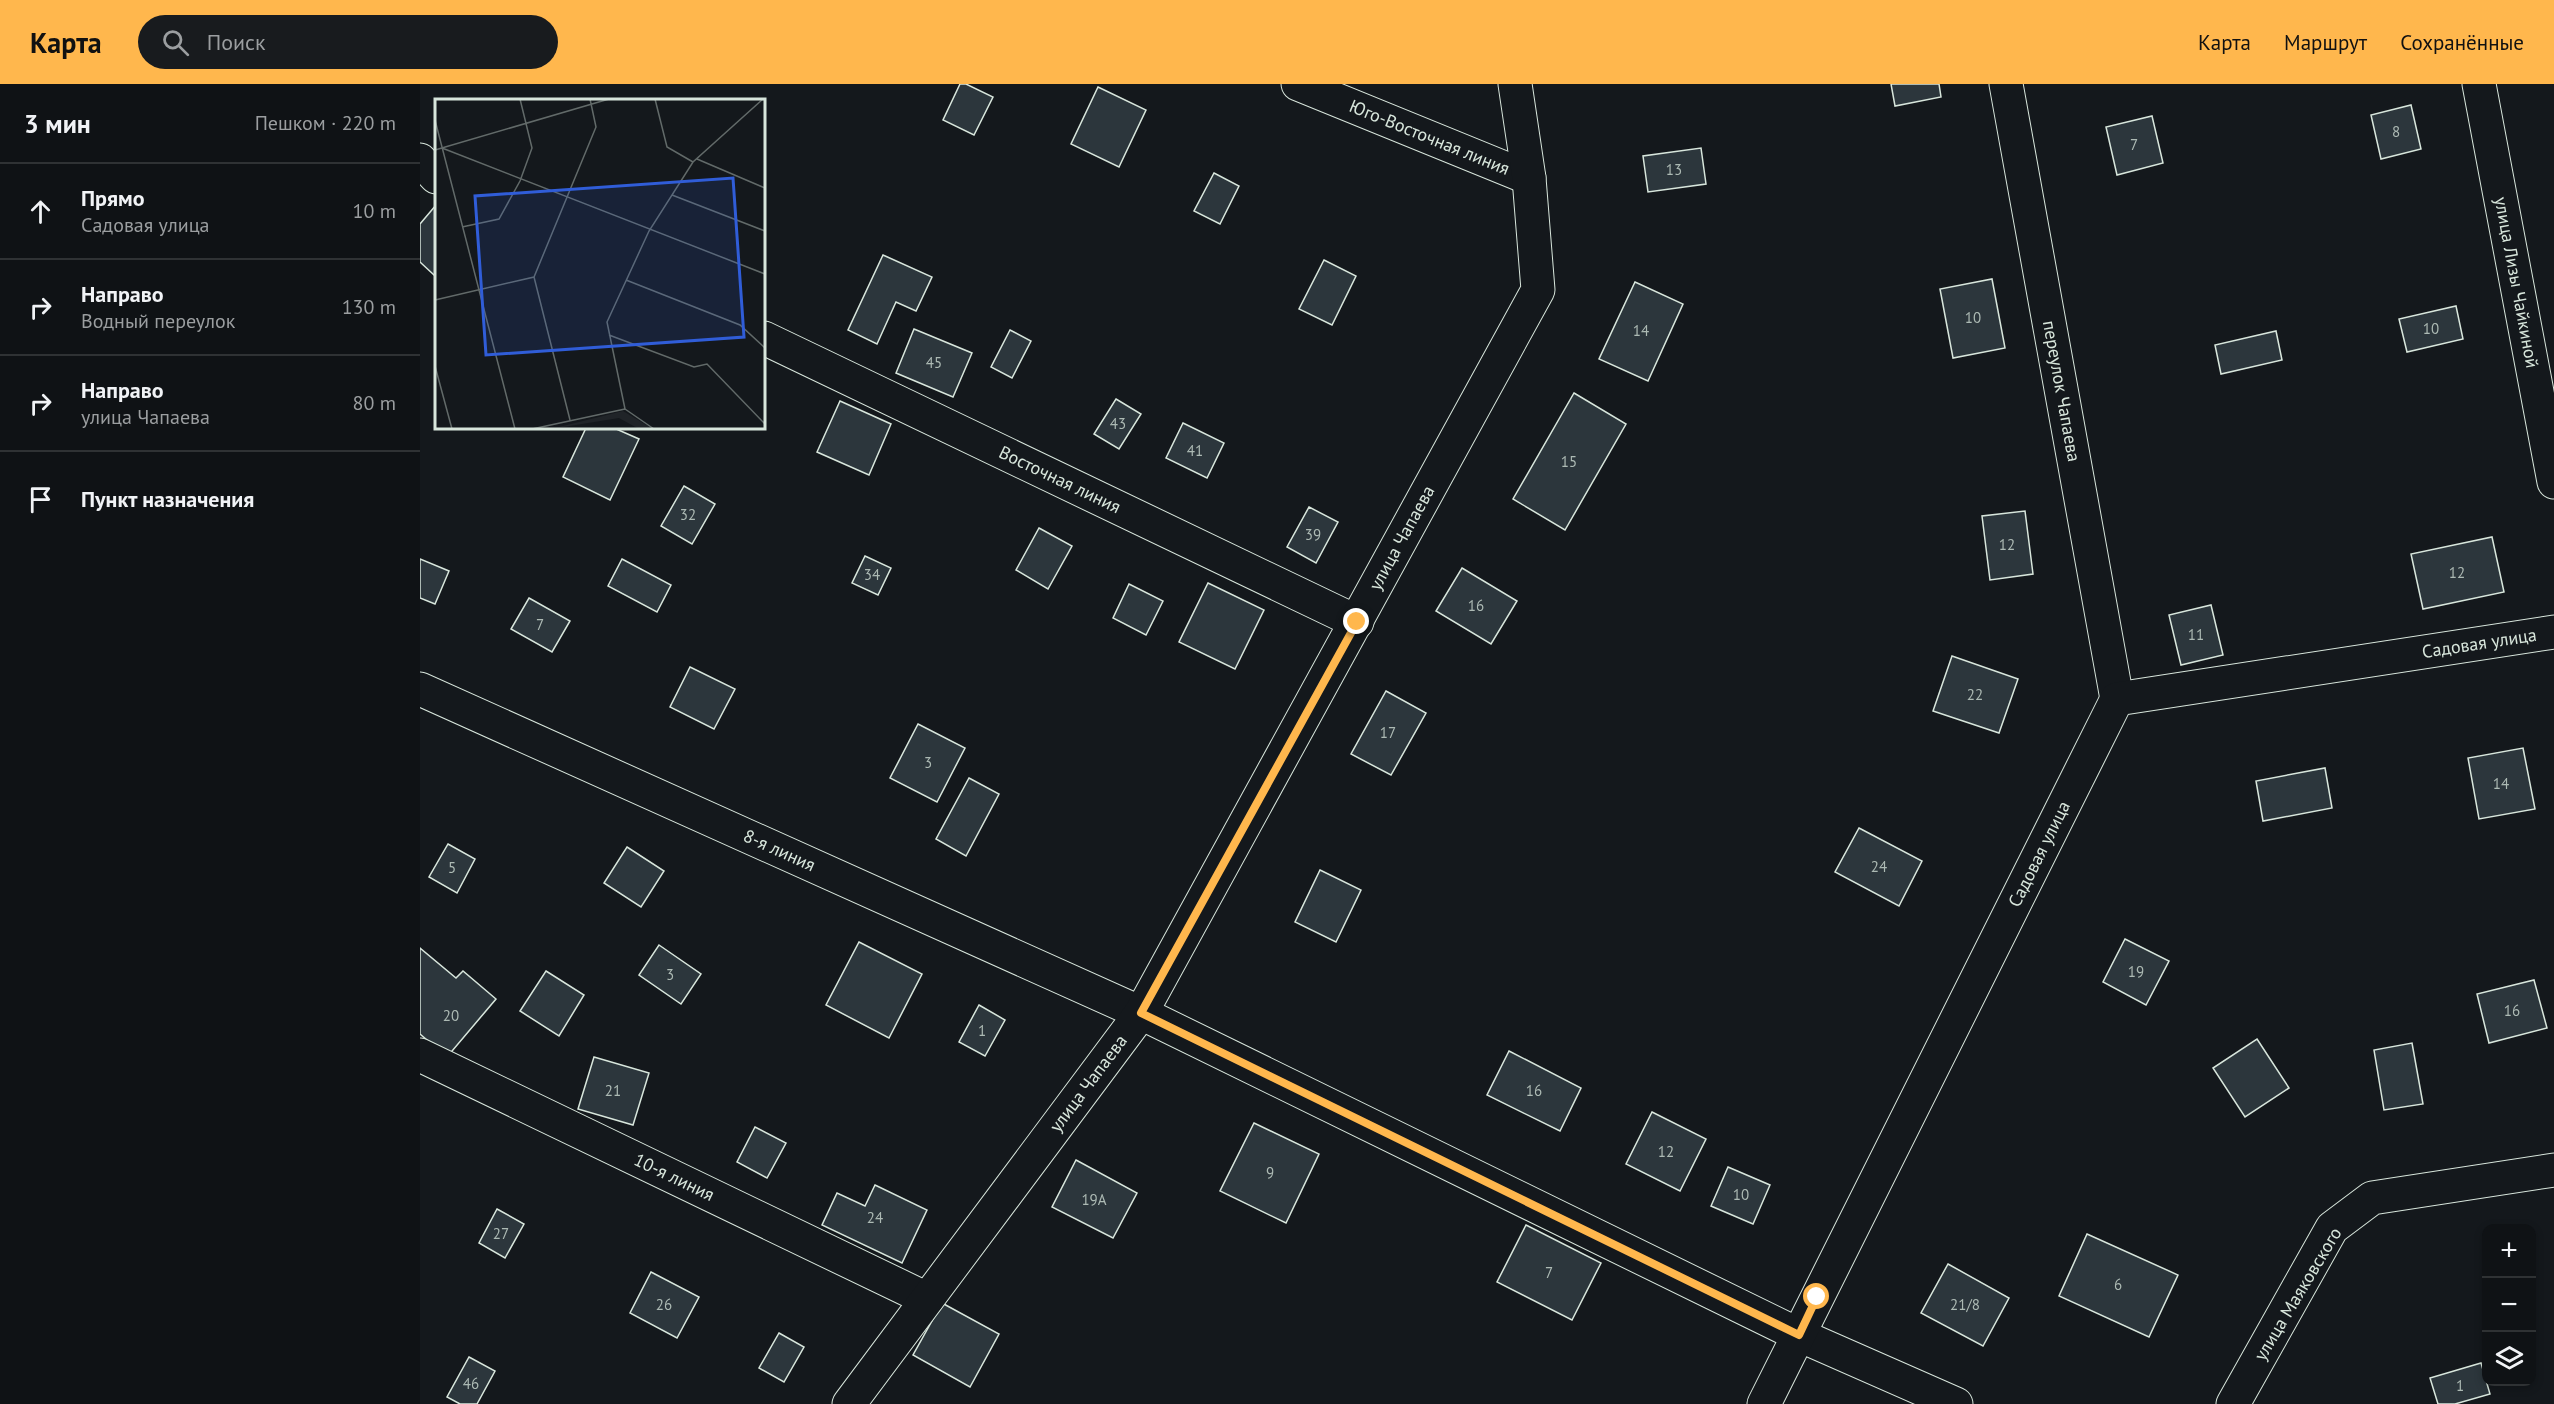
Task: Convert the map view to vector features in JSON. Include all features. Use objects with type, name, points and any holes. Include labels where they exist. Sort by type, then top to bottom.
[{"type":"street","name":"Юго-Восточная линия","points":[[1298,84],[1528,178]]},
{"type":"street","name":"улица Чапаева","points":[[849,1404],[1141,1013],[1538,290],[1528,178],[1515,84]]},
{"type":"street","name":"переулок Чапаева","points":[[2006,84],[2117,699]]},
{"type":"street","name":"улица Лизы Чайкиной","points":[[2480,84],[2554,482]]},
{"type":"street","points":[[420,160],[435,176]]},
{"type":"street","name":"Восточная линия","points":[[765,338],[1357,622]]},
{"type":"street","name":"Садовая улица","points":[[1764,1404],[2117,699],[2554,632]]},
{"type":"street","name":"8-я линия","points":[[420,689],[1141,1013],[1799,1335],[1956,1404]]},
{"type":"street","name":"10-я линия","points":[[420,1055],[927,1299]]},
{"type":"street","name":"улица Маяковского","points":[[2233,1404],[2332,1228],[2372,1198],[2554,1170]]},
{"type":"building","points":[[960,84],[966,84],[993,97],[974,135],[943,120]]},
{"type":"building","points":[[1891,84],[1939,84],[1941,97],[1895,106]]},
{"type":"building","points":[[1098,87],[1146,110],[1119,167],[1071,144]]},
{"type":"building","points":[[2411,105],[2421,149],[2381,159],[2371,115]]},
{"type":"building","points":[[2152,116],[2163,163],[2117,175],[2106,127]]},
{"type":"building","points":[[1701,148],[1706,184],[1648,192],[1643,156]]},
{"type":"building","points":[[1214,173],[1239,186],[1220,224],[1194,211]]},
{"type":"building","points":[[435,206],[434,275],[420,262],[420,224]]},
{"type":"building","points":[[883,255],[932,277],[916,311],[896,302],[877,344],[848,330]]},
{"type":"building","points":[[1324,260],[1356,276],[1332,325],[1299,309]]},
{"type":"building","points":[[1992,279],[2005,348],[1953,358],[1940,289]]},
{"type":"building","points":[[1635,282],[1683,304],[1648,381],[1599,359]]},
{"type":"building","points":[[2456,306],[2463,339],[2407,352],[2399,319]]},
{"type":"building","points":[[914,329],[972,353],[953,397],[896,373]]},
{"type":"building","points":[[1010,330],[1031,341],[1012,378],[991,367]]},
{"type":"building","points":[[2276,331],[2282,360],[2221,374],[2215,345]]},
{"type":"building","points":[[1574,393],[1626,424],[1565,530],[1513,499]]},
{"type":"building","points":[[1116,399],[1141,414],[1119,449],[1094,434]]},
{"type":"building","points":[[840,401],[891,424],[869,475],[817,452]]},
{"type":"building","points":[[1183,423],[1224,443],[1207,478],[1166,458]]},
{"type":"building","points":[[586,429],[616,429],[639,439],[610,500],[563,477]]},
{"type":"building","points":[[684,486],[715,504],[692,544],[661,526]]},
{"type":"building","points":[[1309,507],[1338,522],[1316,563],[1287,547]]},
{"type":"building","points":[[2025,511],[2033,574],[1990,580],[1982,516]]},
{"type":"building","points":[[1039,528],[1072,546],[1048,589],[1016,570]]},
{"type":"building","points":[[2492,537],[2504,592],[2423,609],[2411,554]]},
{"type":"building","points":[[865,556],[891,568],[878,595],[852,583]]},
{"type":"building","points":[[420,559],[449,571],[435,604],[420,598]]},
{"type":"building","points":[[622,559],[671,585],[657,612],[608,586]]},
{"type":"building","points":[[1462,568],[1517,601],[1491,644],[1436,611]]},
{"type":"building","points":[[1208,583],[1264,610],[1235,669],[1179,642]]},
{"type":"building","points":[[1129,584],[1163,601],[1146,635],[1113,618]]},
{"type":"building","points":[[529,598],[570,621],[552,652],[511,629]]},
{"type":"building","points":[[2211,605],[2223,655],[2181,665],[2169,615]]},
{"type":"building","points":[[1952,656],[2018,679],[1999,733],[1933,711]]},
{"type":"building","points":[[690,667],[735,689],[714,729],[670,707]]},
{"type":"building","points":[[1386,691],[1426,713],[1391,775],[1351,754]]},
{"type":"building","points":[[918,724],[965,748],[937,802],[890,778]]},
{"type":"building","points":[[2523,748],[2535,809],[2479,819],[2468,758]]},
{"type":"building","points":[[2325,768],[2332,808],[2263,821],[2256,781]]},
{"type":"building","points":[[969,778],[999,794],[966,856],[936,839]]},
{"type":"building","points":[[1859,828],[1922,861],[1899,906],[1835,872]]},
{"type":"building","points":[[448,844],[475,859],[457,893],[429,877]]},
{"type":"building","points":[[627,847],[664,871],[641,907],[604,883]]},
{"type":"building","points":[[1320,870],[1361,890],[1336,942],[1295,922]]},
{"type":"building","points":[[2125,939],[2169,961],[2146,1005],[2103,982]]},
{"type":"building","points":[[859,942],[922,974],[889,1038],[826,1005]]},
{"type":"building","points":[[659,945],[701,974],[681,1004],[639,975]]},
{"type":"building","points":[[420,948],[456,978],[463,971],[496,999],[447,1057],[420,1034]]},
{"type":"building","points":[[546,971],[584,995],[559,1036],[520,1011]]},
{"type":"building","points":[[2534,980],[2547,1028],[2489,1043],[2477,994]]},
{"type":"building","points":[[979,1005],[1005,1020],[985,1056],[959,1042]]},
{"type":"building","points":[[2257,1039],[2289,1088],[2245,1117],[2213,1068]]},
{"type":"building","points":[[2412,1043],[2423,1104],[2384,1110],[2374,1050]]},
{"type":"building","points":[[1509,1051],[1581,1088],[1560,1131],[1487,1095]]},
{"type":"building","points":[[594,1057],[649,1073],[633,1125],[578,1109]]},
{"type":"building","points":[[1652,1112],[1706,1139],[1680,1191],[1626,1164]]},
{"type":"building","points":[[1254,1123],[1319,1154],[1286,1223],[1220,1191]]},
{"type":"building","points":[[755,1127],[786,1143],[767,1178],[737,1162]]},
{"type":"building","points":[[1076,1160],[1137,1193],[1113,1238],[1052,1207]]},
{"type":"building","points":[[1728,1167],[1770,1185],[1753,1224],[1711,1206]]},
{"type":"building","points":[[875,1185],[927,1210],[902,1263],[822,1225],[837,1193],[865,1206]]},
{"type":"building","points":[[497,1209],[524,1224],[505,1258],[479,1243]]},
{"type":"building","points":[[1526,1225],[1601,1263],[1572,1320],[1497,1282]]},
{"type":"building","points":[[2087,1234],[2178,1275],[2149,1337],[2059,1296]]},
{"type":"building","points":[[1948,1264],[2009,1298],[1983,1346],[1921,1313]]},
{"type":"building","points":[[651,1272],[699,1297],[677,1338],[630,1313]]},
{"type":"building","points":[[942,1303],[999,1334],[970,1387],[913,1355]]},
{"type":"building","points":[[779,1333],[804,1347],[784,1382],[759,1368]]},
{"type":"building","points":[[469,1357],[495,1371],[477,1404],[460,1404],[447,1397]]},
{"type":"building","points":[[2481,1363],[2482,1386],[2488,1386],[2490,1394],[2455,1404],[2438,1404],[2430,1378]]},
{"type":"route","points":[[1357,622],[1141,1013],[1799,1335],[1817,1297]]}]
